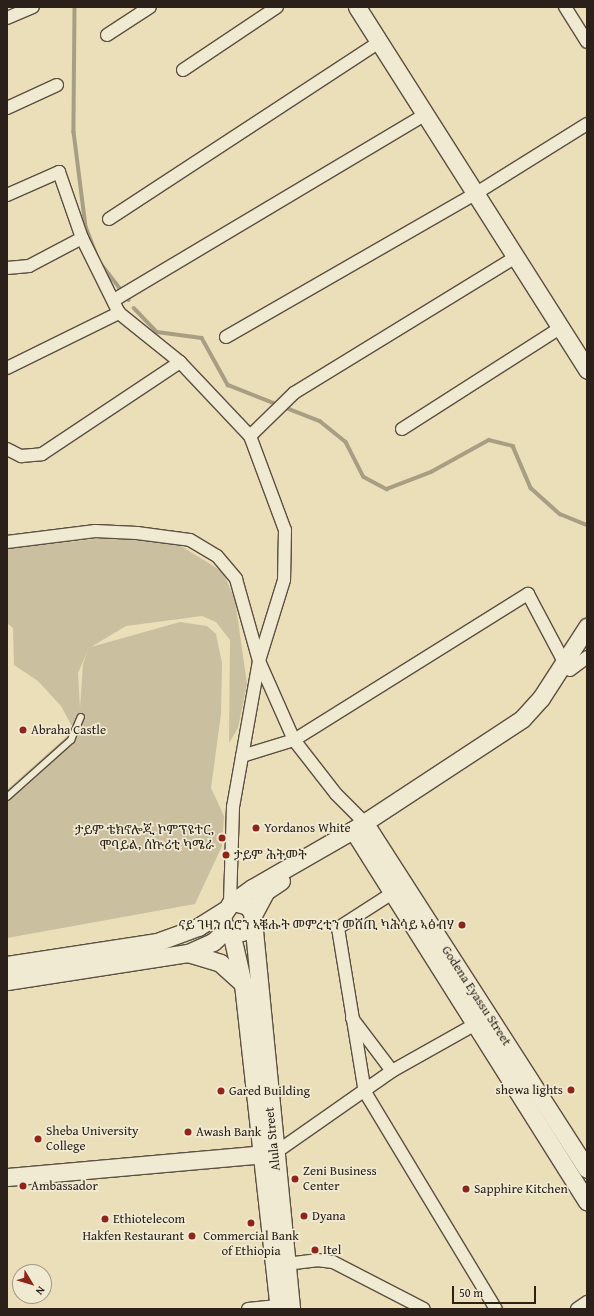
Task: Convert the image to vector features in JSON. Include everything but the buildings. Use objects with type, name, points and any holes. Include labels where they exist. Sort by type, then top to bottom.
[{"type":"street","points":[[7,18],[33,7]]},
{"type":"street","points":[[107,35],[150,7]]},
{"type":"street","points":[[183,70],[277,7]]},
{"type":"street","points":[[357,7],[426,114],[514,258],[560,328],[585,362]]},
{"type":"street","points":[[565,7],[583,28],[587,42]]},
{"type":"street","points":[[109,219],[380,42]]},
{"type":"street","points":[[7,108],[57,85]]},
{"type":"street","points":[[114,300],[426,114]]},
{"type":"street","points":[[226,337],[474,194],[587,124]]},
{"type":"street","points":[[7,195],[58,172],[82,238],[120,313],[180,362],[250,436],[285,530],[287,561],[259,661],[233,807],[229,906],[222,920],[229,930]]},
{"type":"street","points":[[7,268],[29,266],[82,238]]},
{"type":"street","points":[[250,436],[290,396],[514,258]]},
{"type":"street","points":[[7,368],[120,313]]},
{"type":"street","points":[[402,429],[560,328]]},
{"type":"street","points":[[7,449],[21,456],[42,454],[180,362]]},
{"type":"street","points":[[7,542],[95,531],[190,540],[217,556],[236,579],[259,661],[294,740],[336,794],[348,804],[394,892],[474,1025],[587,1202]]},
{"type":"street","points":[[242,756],[294,740],[528,594],[567,666]]},
{"type":"street","points":[[567,666],[587,627]]},
{"type":"street","points":[[7,981],[188,953],[213,942],[229,930],[242,932],[253,918],[260,898],[274,885],[361,830],[522,719],[587,644]]},
{"type":"street","points":[[567,666],[587,657]]},
{"type":"street","points":[[7,965],[157,942],[198,927],[252,888],[361,830]]},
{"type":"street","name":"Godena Eyassu Street","points":[[361,830],[489,1016],[587,1169]]},
{"type":"street","points":[[394,892],[338,928],[350,1015],[365,1092],[496,1309]]},
{"type":"street","points":[[229,906],[248,906],[253,918]]},
{"type":"street","name":"Alula Street","points":[[253,918],[269,1153],[285,1307]]},
{"type":"street","name":"Alula Street","points":[[229,930],[243,984],[286,1264],[285,1307]]},
{"type":"street","points":[[188,953],[220,963],[243,984]]},
{"type":"street","points":[[350,1015],[392,1071]]},
{"type":"street","points":[[7,1177],[269,1153],[365,1092],[392,1071],[489,1016]]},
{"type":"street","points":[[286,1264],[333,1262],[424,1309]]},
{"type":"street","points":[[577,1309],[587,1302]]},
{"type":"street","points":[[248,1309],[285,1307]]},
{"type":"lane","points":[[7,797],[71,740],[81,716]]},
{"type":"shaded area","points":[[112,537],[181,546],[223,572],[235,600],[247,684],[238,728],[229,743],[230,640],[216,622],[202,616],[126,626],[91,647],[180,622],[207,626],[216,634],[222,663],[221,714],[211,788],[224,816],[222,846],[195,904],[7,938],[7,790],[74,730],[61,706],[38,681],[14,665],[13,628],[7,623],[7,549]],"holes":[[[88,650],[83,664],[80,708],[78,673]]]},
{"type":"waterway","points":[[75,7],[74,132],[86,227],[97,255]]},
{"type":"waterway","points":[[99,261],[129,300]]},
{"type":"waterway","points":[[134,308],[157,332],[202,338],[228,385],[320,421],[346,442],[364,477],[387,489],[431,472],[489,440],[513,446],[531,488],[560,514],[587,525]]},
{"type":"place","name":"Abraha Castle","points":[[23,730]]},
{"type":"place","name":"Yordanos White","points":[[256,828]]},
{"type":"place","name":"ታይም ቴክኖሎጂ ኮምፕዩተር, ሞባይል, ሰኵሪቲ ካሜራ","points":[[222,838]]},
{"type":"place","name":"ታይም ሕትመት","points":[[226,855]]},
{"type":"place","name":"ናይ ገዛን ቢሮን ኣቑሑት መምረቲን መሸጢ ካሕሳይ ኣፅብሃ","points":[[462,925]]},
{"type":"place","name":"shewa lights","points":[[571,1090]]},
{"type":"place","name":"Gared Building","points":[[221,1091]]},
{"type":"place","name":"Awash Bank","points":[[188,1132]]},
{"type":"place","name":"Sheba University College","points":[[38,1139]]},
{"type":"place","name":"Zeni Business Center","points":[[295,1179]]},
{"type":"place","name":"Ambassador","points":[[23,1186]]},
{"type":"place","name":"Sapphire Kitchen","points":[[466,1189]]},
{"type":"place","name":"Dyana","points":[[304,1216]]},
{"type":"place","name":"Ethiotelecom","points":[[105,1219]]},
{"type":"place","name":"Commercial Bank of Ethiopia","points":[[251,1223]]},
{"type":"place","name":"Hakfen Restaurant","points":[[192,1236]]},
{"type":"place","name":"Itel","points":[[315,1250]]}]
